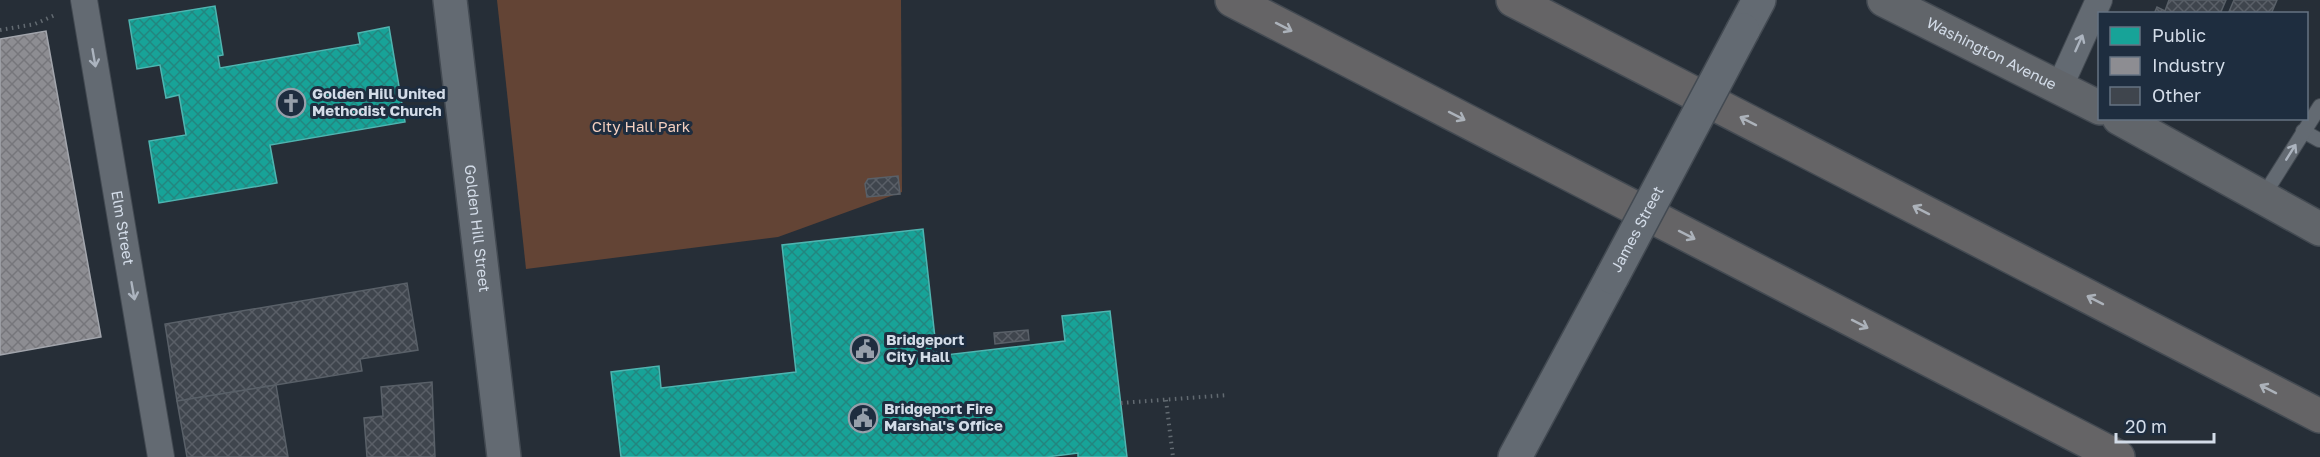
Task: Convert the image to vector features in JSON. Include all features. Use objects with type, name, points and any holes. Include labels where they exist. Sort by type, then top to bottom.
[{"type":"highway","points":[[1232,0],[2118,457]]},
{"type":"highway","points":[[1513,0],[2320,416]]},
{"type":"main road","name":"Washington Avenue","points":[[1884,0],[2098,107]]},
{"type":"main road","points":[[2123,120],[2320,230]]},
{"type":"street","name":"Elm Street","points":[[84,0],[161,457]]},
{"type":"street","name":"Golden Hill Street","points":[[450,0],[504,457]]},
{"type":"street","name":"James Street","points":[[1515,457],[1758,0]]},
{"type":"street","points":[[2060,86],[2099,0]]},
{"type":"lane","points":[[2262,198],[2320,106]]},
{"type":"lane","points":[[2303,131],[2319,140]]},
{"type":"path","points":[[0,30],[35,24],[55,15]]},
{"type":"path","points":[[1120,404],[1228,395]]},
{"type":"path","points":[[1166,400],[1173,457]]},
{"type":"green space","name":"City Hall Park","points":[[497,0],[901,0],[902,192],[778,237],[526,269]]},
{"type":"building: Public","name":"Golden Hill United Methodist Church","points":[[215,6],[223,55],[218,56],[220,68],[360,44],[358,33],[389,27],[405,122],[270,145],[277,183],[159,203],[149,141],[186,135],[179,95],[166,98],[160,65],[137,69],[129,20]]},
{"type":"building: Public","name":"Bridgeport City Hall","points":[[923,229],[937,356],[1065,341],[1062,316],[1110,311],[1127,457],[1078,457],[1078,453],[1047,457],[621,457],[611,372],[659,366],[661,388],[796,372],[782,245]]},
{"type":"building: Industry","points":[[46,31],[101,337],[0,355],[0,39]]},
{"type":"building: Other","points":[[2169,0],[2226,0],[2221,12],[2155,12],[2157,7],[2165,11]]},
{"type":"building: Other","points":[[2234,0],[2277,0],[2272,12],[2229,12]]},
{"type":"building: Other","points":[[898,176],[900,194],[867,197],[865,184],[868,179]]},
{"type":"building: Other","points":[[407,283],[418,350],[360,359],[362,371],[177,401],[165,324]]},
{"type":"building: Other","points":[[1028,330],[1029,340],[995,344],[994,333]]},
{"type":"building: Other","points":[[432,382],[435,457],[367,457],[364,418],[383,416],[381,387]]},
{"type":"building: Other","points":[[276,385],[288,457],[187,457],[177,401]]},
{"type":"place","name":"Golden Hill United Methodist Church","points":[[291,103]]},
{"type":"place","name":"Bridgeport City Hall","points":[[865,349]]},
{"type":"place","name":"Bridgeport Fire Marshal's Office","points":[[863,418]]}]
